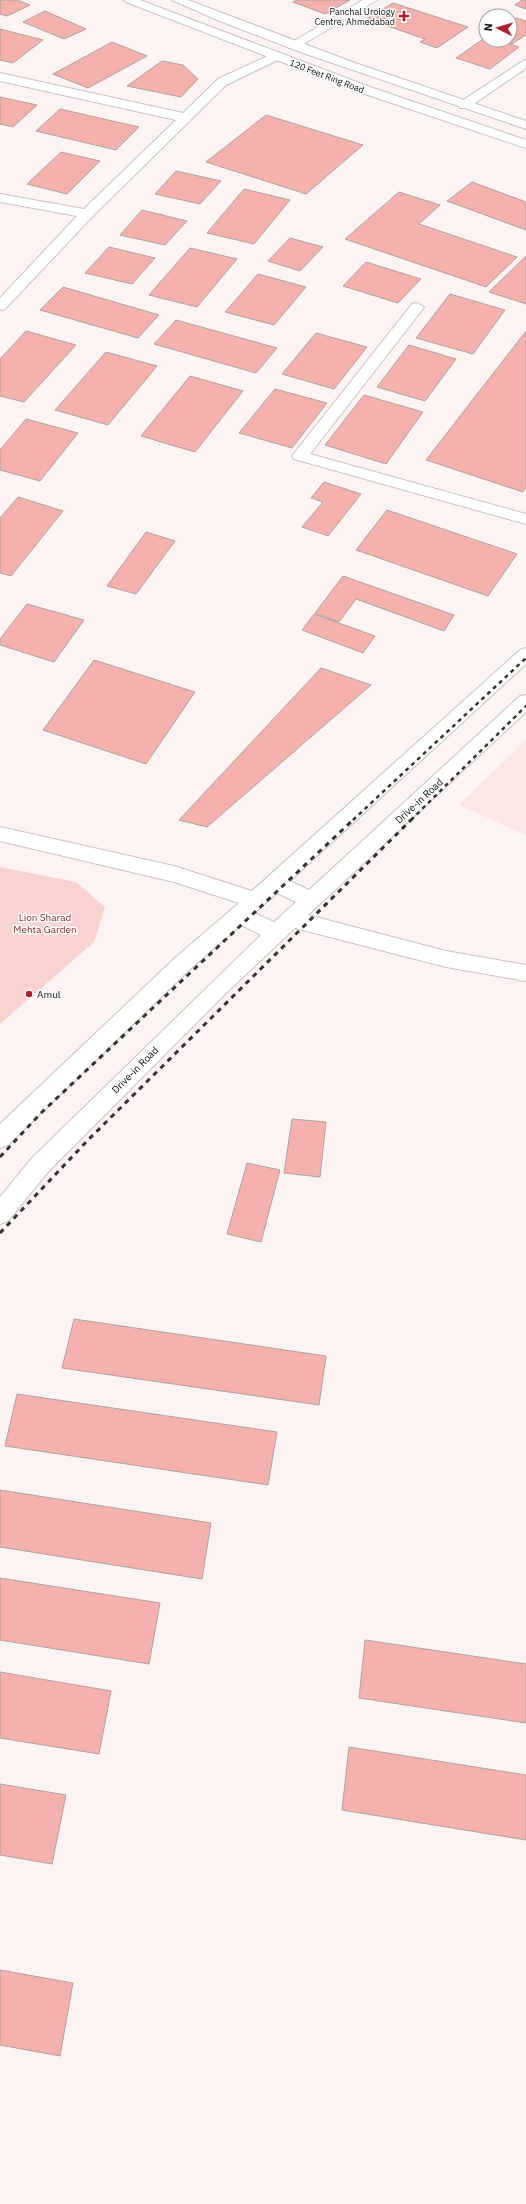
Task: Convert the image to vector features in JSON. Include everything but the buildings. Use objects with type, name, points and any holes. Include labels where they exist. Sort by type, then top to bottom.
[{"type":"main road","name":"120 Feet Ring Road","points":[[130,0],[366,90],[526,144]]},
{"type":"main road","name":"120 Feet Ring Road","points":[[178,0],[293,45],[464,105],[526,125]]},
{"type":"main road","points":[[293,45],[372,0]]},
{"type":"main road","points":[[0,306],[87,214],[222,82],[276,56]]},
{"type":"main road","points":[[464,105],[526,63]]},
{"type":"main road","points":[[0,76],[186,118]]},
{"type":"main road","points":[[0,198],[87,214]]},
{"type":"main road","points":[[417,307],[300,456],[526,519]]},
{"type":"main road","points":[[0,1138],[182,964],[275,883],[526,654]]},
{"type":"main road","name":"Drive-in Road","points":[[0,1214],[40,1165],[218,988],[526,701]]},
{"type":"main road","points":[[0,834],[174,874],[255,900]]},
{"type":"main road","points":[[275,883],[311,900]]},
{"type":"main road","points":[[239,915],[284,926],[446,959],[526,972]]},
{"type":"shaded area","points":[[526,740],[526,835],[459,805]]},
{"type":"green space","name":"Lion Sharad Mehta Garden","points":[[0,867],[76,882],[105,907],[94,942],[0,1024]]},
{"type":"railway","points":[[353,820],[526,658]]},
{"type":"railway","points":[[411,820],[526,706]]},
{"type":"railway","points":[[0,1157],[41,1113],[354,819]]},
{"type":"railway","points":[[0,1233],[88,1140],[412,819]]},
{"type":"place","name":"Panchal Urology Centre, Ahmedabad","points":[[404,16]]},
{"type":"place","name":"Amul","points":[[29,994]]}]
